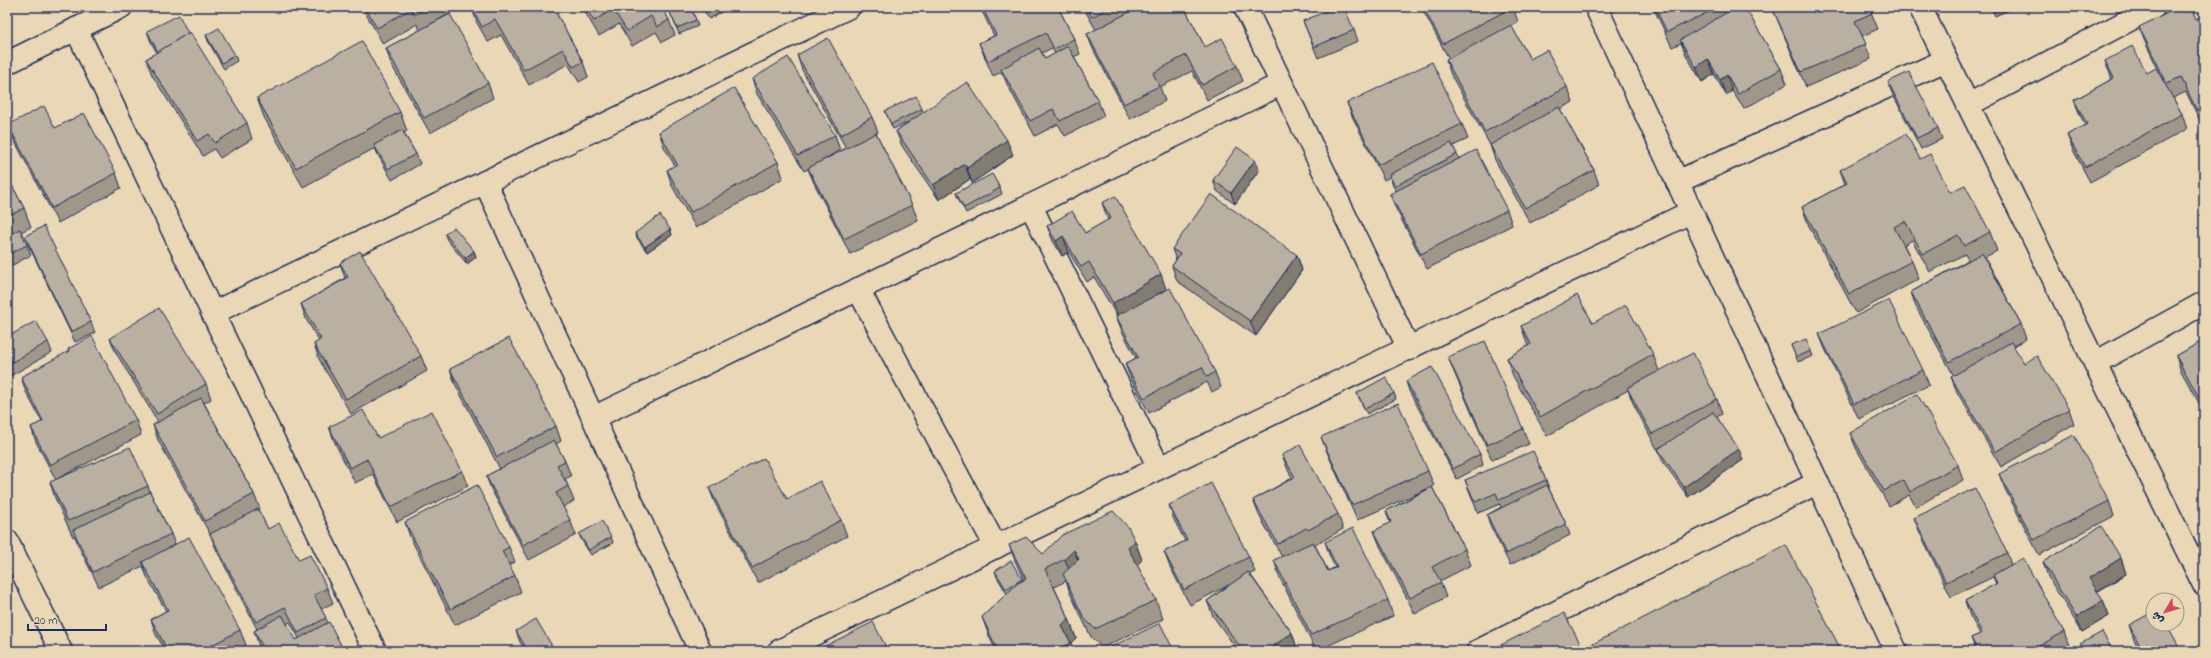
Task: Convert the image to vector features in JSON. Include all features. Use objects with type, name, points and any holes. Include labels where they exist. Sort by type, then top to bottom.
[{"type":"street","points":[[7,63],[121,7]]},
{"type":"street","points":[[212,313],[849,7]]},
{"type":"street","points":[[1245,7],[1408,348]]},
{"type":"street","points":[[1596,7],[1896,651]]},
{"type":"street","points":[[1920,7],[2204,585]]},
{"type":"street","points":[[1968,105],[2154,7]]},
{"type":"street","points":[[76,29],[375,651]]},
{"type":"street","points":[[1677,182],[1946,60]]},
{"type":"street","points":[[593,418],[1282,84]]},
{"type":"street","points":[[485,182],[700,651]]},
{"type":"street","points":[[1031,206],[1159,468]]},
{"type":"street","points":[[779,651],[1691,212]]},
{"type":"street","points":[[858,289],[996,547]]},
{"type":"street","points":[[2095,363],[2204,303]]},
{"type":"street","points":[[1478,651],[1817,483]]},
{"type":"street","points":[[7,541],[60,651]]},
{"type":"building","points":[[365,7],[428,7],[415,15],[411,9],[377,28]]},
{"type":"building","points":[[553,7],[583,62],[573,67],[563,49],[524,70],[495,19],[482,27],[472,8]]},
{"type":"building","points":[[585,7],[662,7],[669,20],[657,27],[651,16],[627,31],[613,9],[594,21]]},
{"type":"building","points":[[677,7],[691,7],[696,20],[677,28],[669,10]]},
{"type":"building","points":[[982,7],[1058,7],[1074,39],[1054,49],[1046,33],[988,61],[979,43],[996,35]]},
{"type":"building","points":[[1086,7],[1110,7],[1092,17]]},
{"type":"building","points":[[1139,7],[1184,7],[1205,47],[1222,38],[1237,66],[1202,85],[1186,55],[1153,73],[1159,86],[1124,104],[1087,34]]},
{"type":"building","points":[[1336,7],[1344,7],[1354,30],[1314,47],[1303,21]]},
{"type":"building","points":[[1423,7],[1513,7],[1443,44]]},
{"type":"building","points":[[1655,7],[1719,7],[1667,32]]},
{"type":"building","points":[[1736,7],[1745,7],[1781,69],[1738,94],[1727,75],[1720,80],[1708,59],[1696,67],[1680,40]]},
{"type":"building","points":[[1772,7],[1869,7],[1872,13],[1855,21],[1866,44],[1801,72]]},
{"type":"building","points":[[2180,7],[2191,7],[2196,19],[2204,15],[2204,107],[2197,111],[2181,77],[2167,83],[2139,27]]},
{"type":"building","points":[[450,14],[488,83],[424,118],[386,48]]},
{"type":"building","points":[[179,15],[188,33],[158,52],[147,31]]},
{"type":"building","points":[[1511,25],[1530,59],[1547,50],[1567,87],[1485,132],[1446,60]]},
{"type":"building","points":[[219,28],[235,55],[222,63],[206,35]]},
{"type":"building","points":[[190,32],[247,123],[215,143],[209,134],[197,141],[146,59]]},
{"type":"building","points":[[828,38],[872,117],[841,135],[797,55]]},
{"type":"building","points":[[362,41],[400,112],[296,168],[257,98]]},
{"type":"building","points":[[1068,46],[1098,101],[1060,121],[1053,109],[1030,121],[1001,69],[1039,48],[1045,59]]},
{"type":"building","points":[[2132,46],[2147,73],[2156,68],[2182,114],[2085,167],[2067,135],[2087,124],[2074,100],[2114,78],[2105,61]]},
{"type":"building","points":[[788,57],[835,135],[798,156],[752,79]]},
{"type":"building","points":[[1432,62],[1462,124],[1378,165],[1347,103]]},
{"type":"building","points":[[1909,72],[1938,128],[1917,138],[1888,82]]},
{"type":"building","points":[[967,82],[1007,140],[967,168],[965,164],[933,185],[896,131]]},
{"type":"building","points":[[734,88],[778,162],[691,212],[667,170],[677,164],[659,132]]},
{"type":"building","points":[[916,96],[922,109],[891,124],[885,111]]},
{"type":"building","points":[[44,106],[55,128],[84,113],[116,173],[52,208],[8,125]]},
{"type":"building","points":[[1559,107],[1594,170],[1525,208],[1490,145]]},
{"type":"building","points":[[2204,120],[2204,127],[2201,122]]},
{"type":"building","points":[[402,130],[416,154],[388,169],[374,145]]},
{"type":"building","points":[[876,133],[912,205],[844,239],[808,168]]},
{"type":"building","points":[[1906,134],[1920,159],[1930,154],[1950,192],[1965,185],[1990,232],[1964,246],[1958,235],[1923,254],[1905,221],[1894,227],[1912,261],[1849,294],[1802,207],[1847,183],[1840,170]]},
{"type":"building","points":[[1451,143],[1457,154],[1395,186],[1389,175]]},
{"type":"building","points":[[1237,147],[1255,160],[1231,193],[1213,180]]},
{"type":"building","points":[[1476,150],[1507,210],[1421,254],[1390,194]]},
{"type":"building","points":[[992,174],[1000,188],[964,208],[956,193]]},
{"type":"building","points":[[7,176],[24,208],[7,217]]},
{"type":"building","points":[[1211,194],[1297,255],[1250,321],[1172,266],[1180,254],[1172,249]]},
{"type":"building","points":[[1115,196],[1161,274],[1113,303],[1089,262],[1081,267],[1063,236],[1056,241],[1047,226],[1072,211],[1085,233],[1111,218],[1102,203]]},
{"type":"building","points":[[660,215],[670,229],[645,247],[635,233]]},
{"type":"building","points":[[44,226],[91,322],[71,332],[25,236]]},
{"type":"building","points":[[454,227],[474,251],[465,258],[445,234]]},
{"type":"building","points":[[20,229],[27,245],[7,255],[7,236]]},
{"type":"building","points":[[360,251],[421,356],[346,399],[314,344],[321,339],[301,304],[348,277],[340,263]]},
{"type":"building","points":[[1982,253],[2021,324],[1949,362],[1911,292]]},
{"type":"building","points":[[1170,288],[1215,372],[1207,377],[1202,367],[1144,398],[1125,364],[1138,357],[1116,316]]},
{"type":"building","points":[[1577,295],[1593,323],[1626,305],[1653,354],[1540,417],[1507,358],[1531,344],[1521,326]]},
{"type":"building","points":[[1889,300],[1923,370],[1854,404],[1819,334]]},
{"type":"building","points":[[159,308],[206,384],[157,414],[110,338]]},
{"type":"building","points":[[36,321],[48,342],[7,365],[7,337]]},
{"type":"building","points":[[92,336],[136,420],[50,465],[31,427],[43,421],[21,377],[69,351],[68,349]]},
{"type":"building","points":[[509,338],[556,426],[497,457],[450,369]]},
{"type":"building","points":[[1806,339],[1811,351],[1796,357],[1791,345]]},
{"type":"building","points":[[2204,340],[2204,406],[2176,356]]},
{"type":"building","points":[[1485,341],[1523,429],[1487,445],[1448,357]]},
{"type":"building","points":[[2011,342],[2024,363],[2037,356],[2069,409],[1995,452],[1951,377]]},
{"type":"building","points":[[1693,353],[1717,399],[1652,434],[1627,388]]},
{"type":"building","points":[[1432,367],[1480,454],[1453,469],[1406,381]]},
{"type":"building","points":[[1386,377],[1394,393],[1365,409],[1357,393]]},
{"type":"building","points":[[1917,394],[1958,465],[1910,492],[1904,480],[1884,491],[1850,433]]},
{"type":"building","points":[[201,398],[254,494],[205,521],[153,425]]},
{"type":"building","points":[[1398,403],[1428,471],[1352,505],[1321,437]]},
{"type":"building","points":[[363,410],[378,438],[432,411],[462,471],[391,507],[367,459],[350,468],[329,427]]},
{"type":"building","points":[[1713,412],[1739,449],[1684,487],[1658,449]]},
{"type":"building","points":[[2074,435],[2109,501],[2034,540],[1999,474]]},
{"type":"building","points":[[554,440],[565,461],[557,465],[568,486],[556,493],[570,520],[523,545],[486,476]]},
{"type":"building","points":[[1300,445],[1338,514],[1308,530],[1306,528],[1278,544],[1253,500],[1295,477],[1282,455]]},
{"type":"building","points":[[130,447],[148,486],[68,521],[50,482]]},
{"type":"building","points":[[1533,451],[1546,480],[1499,500],[1496,493],[1475,502],[1465,480]]},
{"type":"building","points":[[764,458],[787,499],[820,481],[841,520],[752,568],[709,488]]},
{"type":"building","points":[[1211,483],[1249,557],[1184,590],[1164,552],[1187,540],[1169,505]]},
{"type":"building","points":[[477,485],[509,547],[502,551],[515,576],[450,609],[405,522]]},
{"type":"building","points":[[1547,485],[1566,524],[1506,554],[1487,515]]},
{"type":"building","points":[[1432,487],[1465,549],[1432,567],[1441,582],[1410,598],[1374,531],[1391,522],[1386,511]]},
{"type":"building","points":[[1975,488],[2007,553],[1946,582],[1914,518]]},
{"type":"building","points":[[150,492],[171,534],[93,572],[73,530]]},
{"type":"building","points":[[258,509],[268,529],[279,523],[299,560],[310,555],[327,588],[314,595],[326,618],[298,633],[285,607],[256,622],[210,534]]},
{"type":"building","points":[[1113,511],[1128,527],[1135,541],[1128,548],[1156,600],[1095,629],[1084,618],[1063,574],[1079,559],[1074,550],[1065,559],[1045,569],[1069,619],[1062,626],[1071,643],[1053,651],[998,651],[982,617],[1018,583],[1026,579],[1009,545],[1026,537],[1043,554],[1062,535]]},
{"type":"building","points":[[602,521],[611,537],[589,550],[579,534]]},
{"type":"building","points":[[2101,526],[2121,558],[2089,578],[2103,601],[2076,617],[2043,562]]},
{"type":"building","points":[[1353,528],[1388,600],[1311,635],[1274,560],[1313,542],[1328,571],[1337,567],[1325,542]]},
{"type":"building","points":[[189,537],[240,630],[201,651],[168,651],[151,619],[168,610],[142,562]]},
{"type":"building","points":[[1786,545],[1839,646],[1830,651],[1489,651],[1564,613],[1583,649]]},
{"type":"building","points":[[2023,558],[2064,632],[2030,651],[1978,651],[1971,638],[1982,633],[1965,601],[1997,583],[1993,575]]},
{"type":"building","points":[[1011,561],[1022,579],[1006,589],[995,571]]},
{"type":"building","points":[[1248,572],[1292,633],[1266,651],[1243,651],[1207,601]]},
{"type":"building","points":[[282,615],[296,640],[329,622],[344,651],[265,651],[254,631]]},
{"type":"building","points":[[2145,616],[2145,632],[2170,632],[2181,651],[2143,651],[2129,625]]},
{"type":"building","points":[[536,619],[555,651],[528,651],[516,631]]},
{"type":"building","points":[[873,622],[888,651],[815,651]]},
{"type":"building","points":[[1160,623],[1174,651],[1103,651]]},
{"type":"building","points":[[2102,632],[2113,651],[2084,651],[2080,644]]}]
